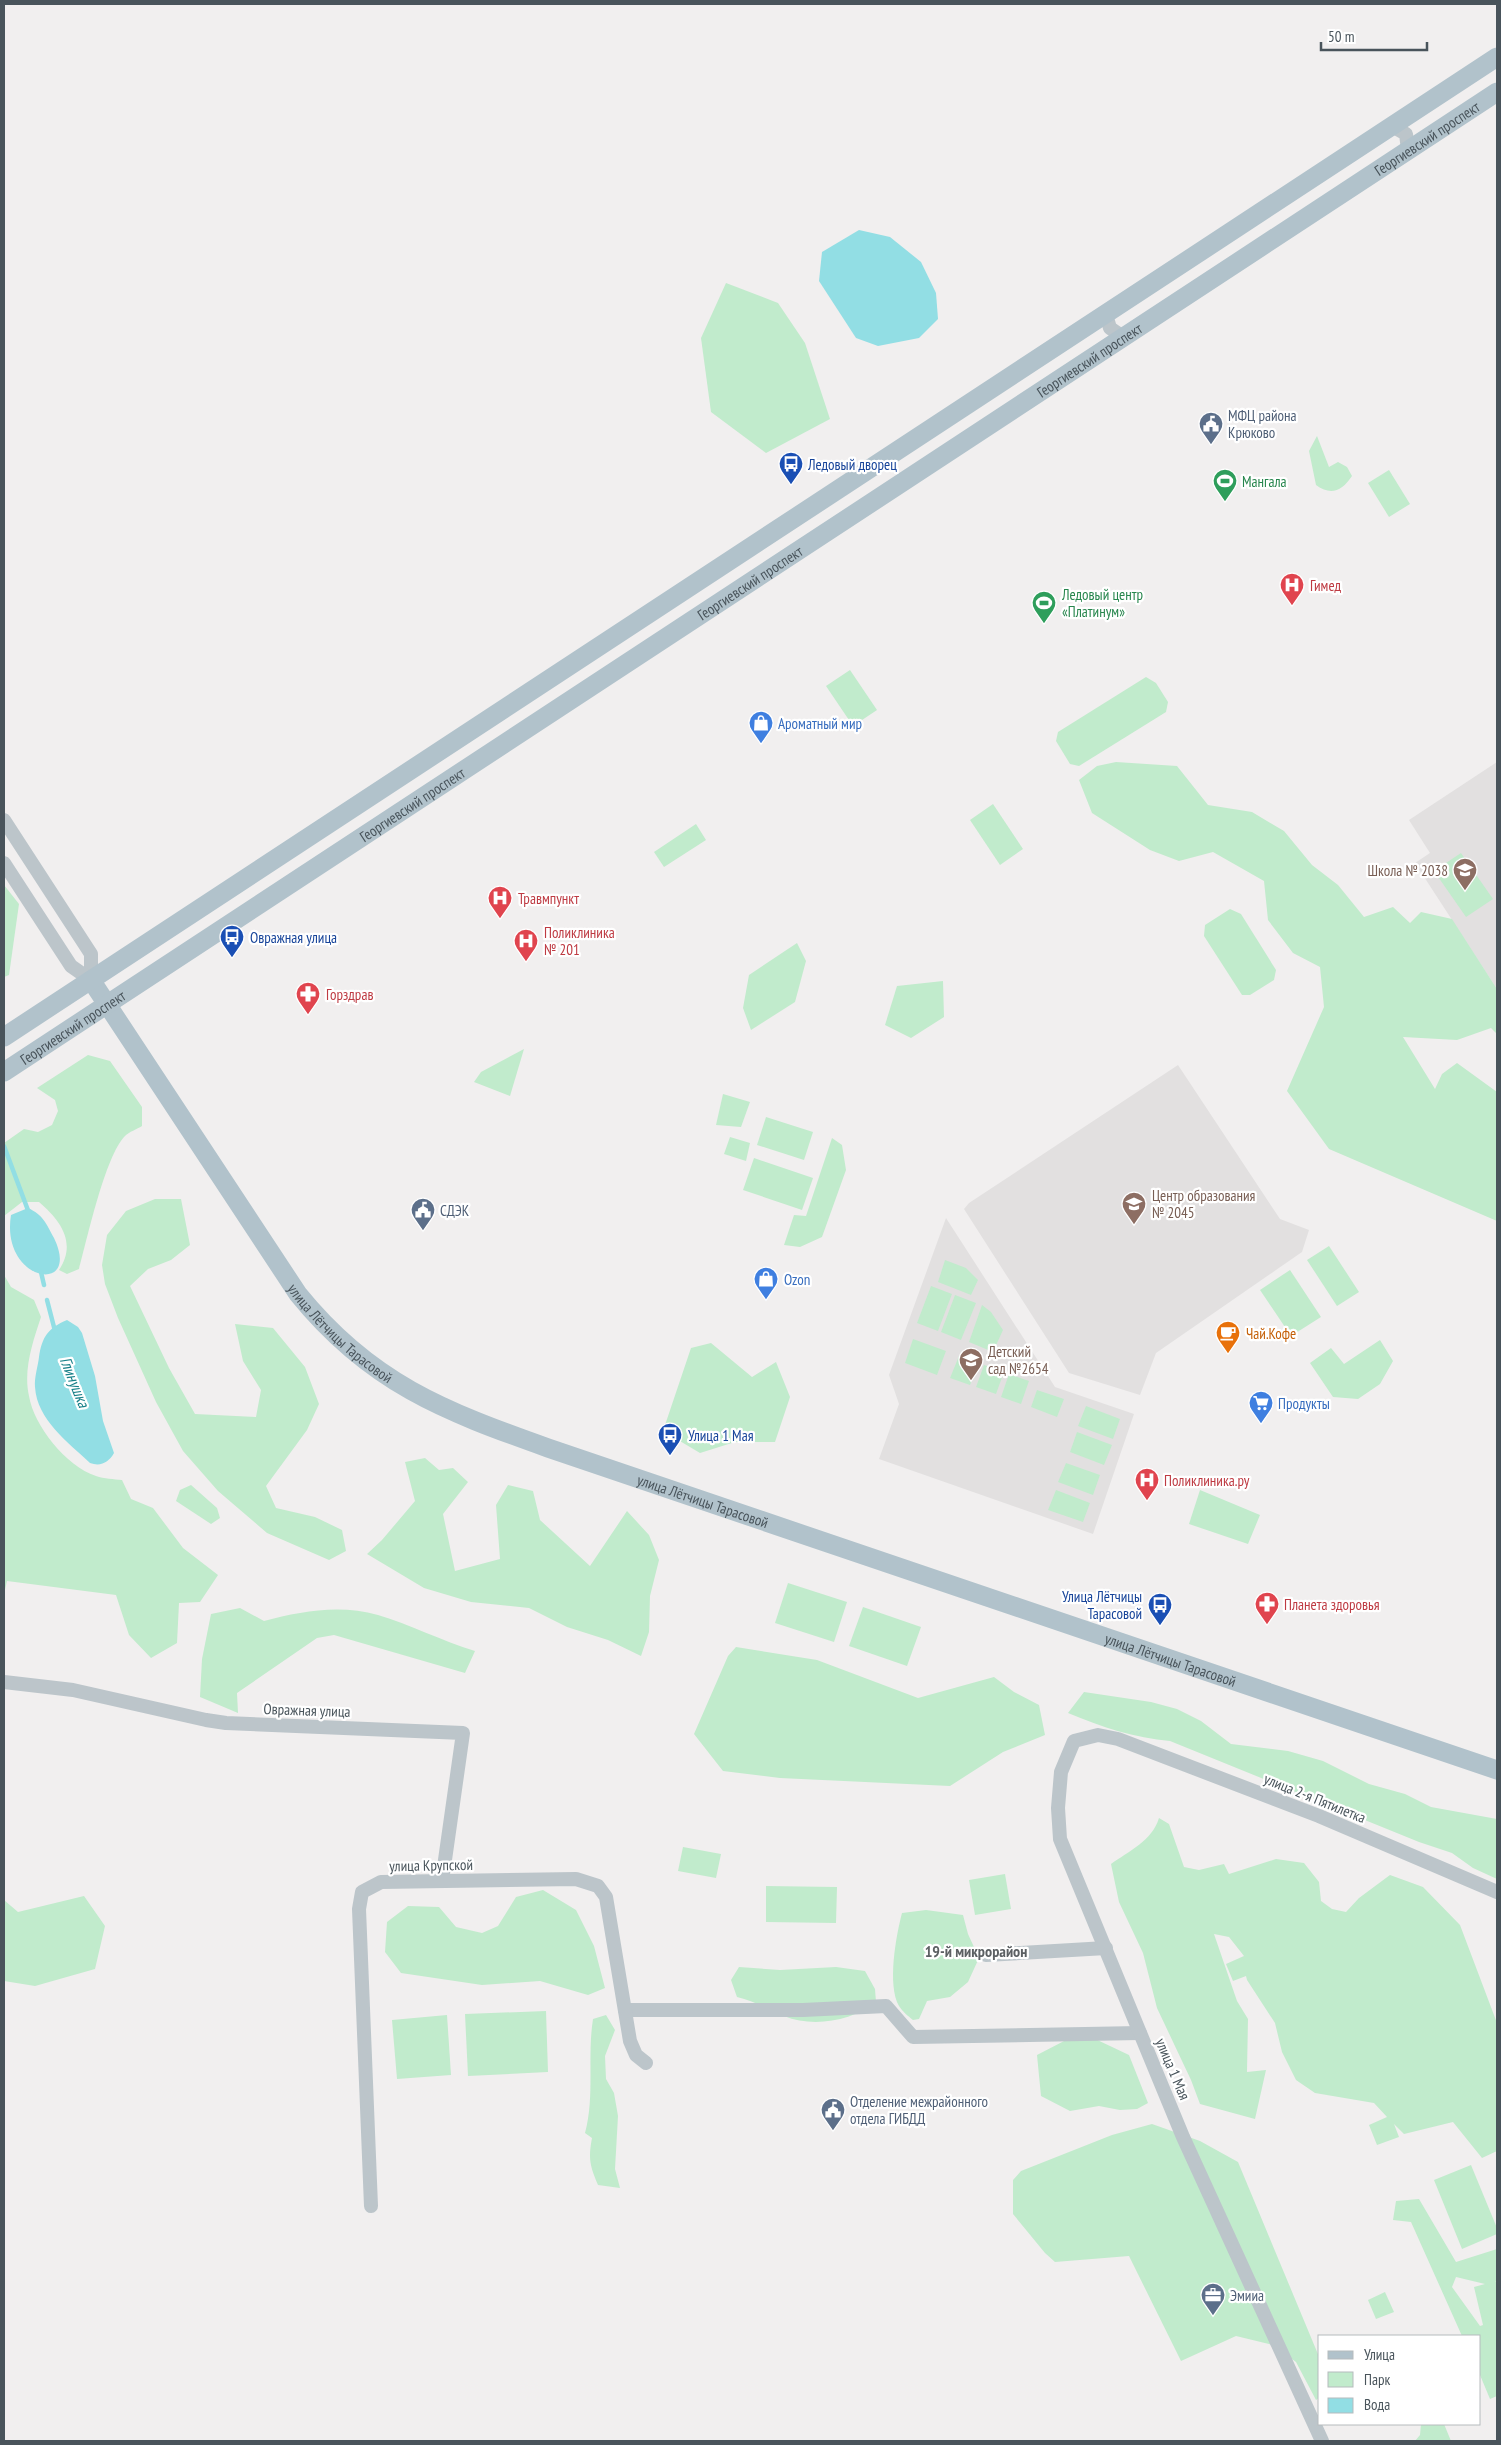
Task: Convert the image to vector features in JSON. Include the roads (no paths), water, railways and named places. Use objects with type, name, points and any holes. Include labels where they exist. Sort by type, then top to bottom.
[{"type":"main road","name":"Георгиевский проспект","points":[[5,1036],[1497,57]]},
{"type":"main road","name":"Георгиевский проспект","points":[[10,1068],[1497,92]]},
{"type":"main road","name":"улица Лётчицы Тарасовой","points":[[91,980],[298,1294],[331,1332],[351,1350],[370,1366],[414,1393],[455,1413],[548,1448],[1497,1770]]},
{"type":"street","points":[[1392,126],[1406,134],[1408,150]]},
{"type":"street","points":[[1109,312],[1107,318],[1110,328],[1124,337]]},
{"type":"street","points":[[4,820],[91,954],[91,980]]},
{"type":"street","points":[[4,863],[71,966],[91,980]]},
{"type":"street","name":"Овражная улица","points":[[4,1682],[72,1690],[226,1723],[463,1733],[442,1881]]},
{"type":"street","name":"улица 1 Мая","points":[[1118,1739],[1098,1735],[1074,1741],[1061,1772],[1058,1808],[1060,1839],[1183,2137],[1322,2441]]},
{"type":"street","name":"улица 2-я Пятилетка","points":[[1118,1739],[1319,1816],[1497,1892]]},
{"type":"street","name":"улица Крупской","points":[[371,2206],[359,1909],[362,1892],[381,1882],[576,1879],[598,1886],[606,1897],[630,2041],[636,2055],[646,2064]]},
{"type":"street","points":[[986,1954],[1106,1948]]},
{"type":"street","points":[[625,2010],[803,2010],[886,2006],[913,2037],[1140,2032]]},
{"type":"water","points":[[859,230],[890,237],[921,262],[936,293],[938,319],[919,338],[878,346],[856,338],[819,281],[822,252]]},
{"type":"water","points":[[28,1208],[41,1217],[46,1224],[54,1238],[60,1256],[58,1268],[50,1274],[39,1273],[27,1267],[17,1255],[11,1238],[11,1215]]},
{"type":"water","points":[[67,1320],[78,1327],[82,1333],[95,1376],[103,1421],[114,1453],[110,1459],[101,1464],[90,1463],[55,1430],[41,1410],[37,1399],[35,1380],[42,1344],[47,1334],[55,1326]]},
{"type":"waterway","name":"Глинушка","points":[[4,1146],[29,1213]]},
{"type":"waterway","name":"Глинушка","points":[[41,1272],[44,1285]]},
{"type":"waterway","name":"Глинушка","points":[[47,1300],[55,1331]]},
{"type":"place","name":"МФЦ района Крюково","points":[[1211,445]]},
{"type":"place","name":"Ледовый дворец","points":[[791,485]]},
{"type":"place","name":"Мангала","points":[[1225,502]]},
{"type":"place","name":"Гимед","points":[[1292,606]]},
{"type":"place","name":"Ледовый центр «Платинум»","points":[[1044,624]]},
{"type":"place","name":"Ароматный мир","points":[[761,744]]},
{"type":"place","name":"Школа № 2038","points":[[1465,891]]},
{"type":"place","name":"Травмпункт","points":[[500,919]]},
{"type":"place","name":"Овражная улица","points":[[232,958]]},
{"type":"place","name":"Поликлиника № 201","points":[[526,962]]},
{"type":"place","name":"Горздрав","points":[[308,1015]]},
{"type":"place","name":"Центр образования № 2045","points":[[1134,1225]]},
{"type":"place","name":"СДЭК","points":[[423,1231]]},
{"type":"place","name":"Ozon","points":[[766,1300]]},
{"type":"place","name":"Чай.Кофе","points":[[1228,1354]]},
{"type":"place","name":"Детский сад №2654","points":[[971,1381]]},
{"type":"place","name":"Продукты","points":[[1261,1424]]},
{"type":"place","name":"Улица 1 Мая","points":[[670,1456]]},
{"type":"place","name":"Поликлиника.ру","points":[[1147,1501]]},
{"type":"place","name":"Планета здоровья","points":[[1267,1625]]},
{"type":"place","name":"Улица Лётчицы Тарасовой","points":[[1160,1626]]},
{"type":"place","name":"Отделение межрайонного отдела ГИБДД","points":[[833,2131]]},
{"type":"place","name":"Эмииа","points":[[1213,2316]]},
{"type":"district","name":"19-й микрорайон","points":[[976,1951]]}]
